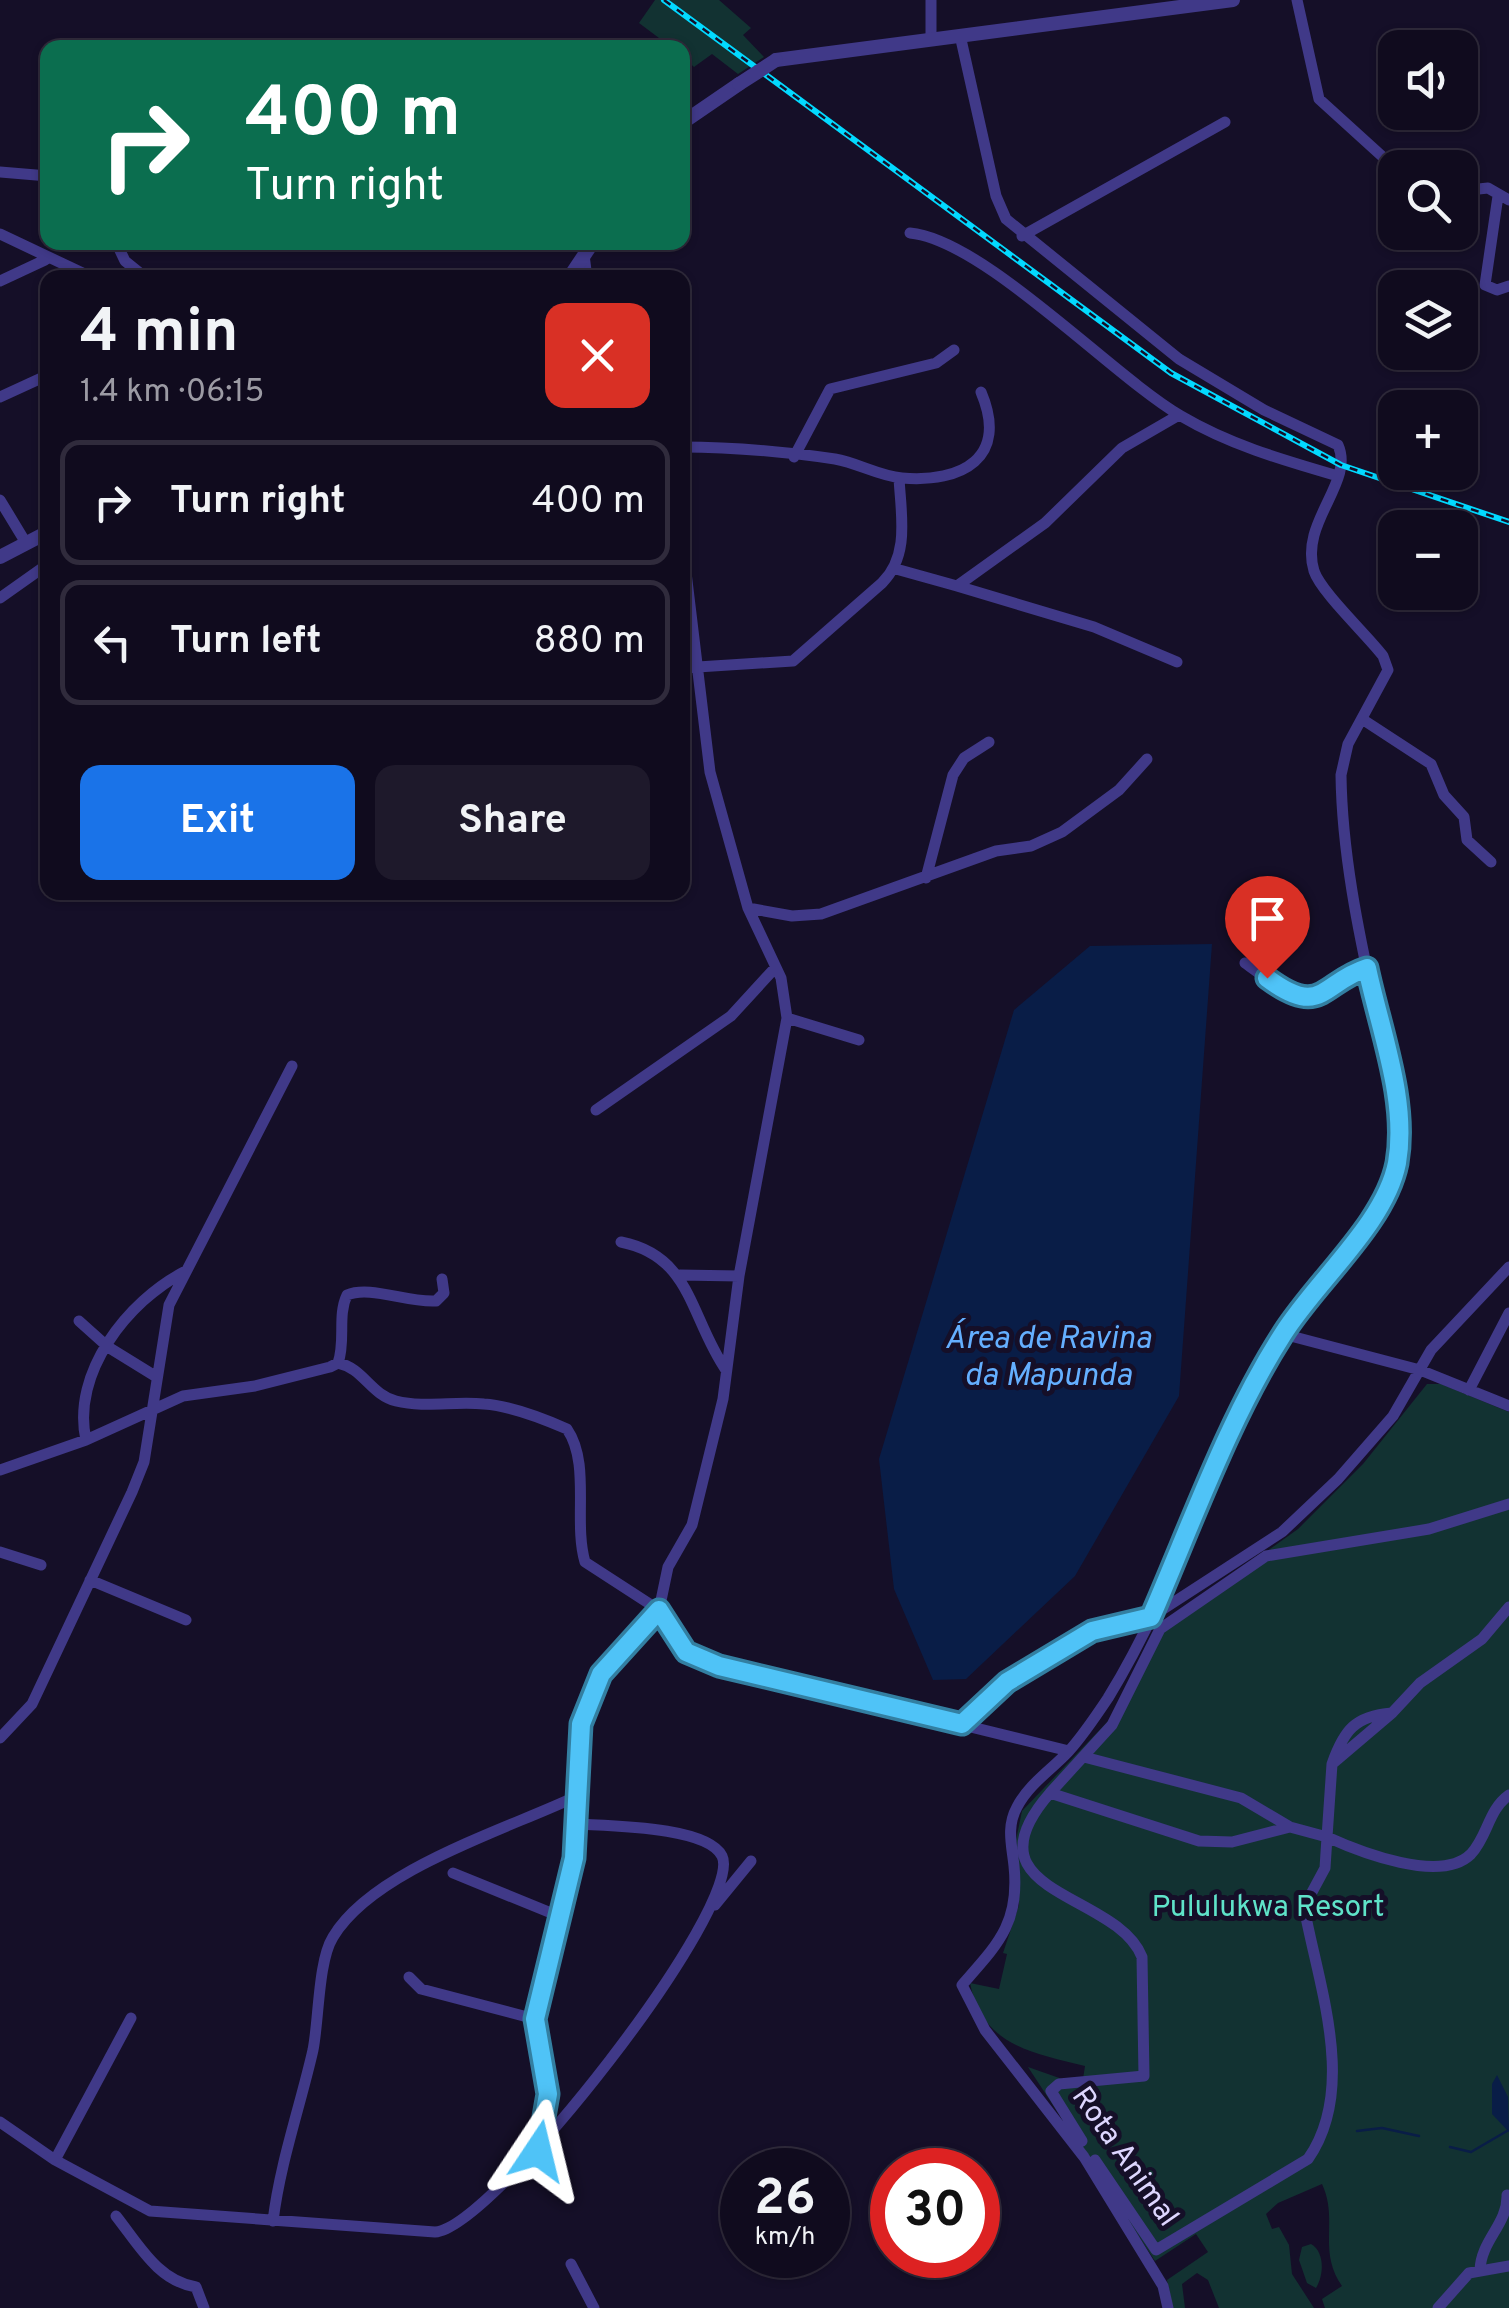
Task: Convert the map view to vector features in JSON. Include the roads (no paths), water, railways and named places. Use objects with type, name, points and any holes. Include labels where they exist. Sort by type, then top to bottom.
[{"type":"street","points":[[931,0],[931,40]]},
{"type":"street","points":[[690,117],[776,60],[1230,0]]},
{"type":"street","points":[[1297,0],[1320,99],[1378,152]]},
{"type":"street","points":[[960,35],[996,196],[1006,219],[1022,236],[1179,360],[1264,410],[1338,444],[1342,454],[1338,476],[1312,532],[1315,576],[1386,662],[1385,677],[1348,744],[1341,790],[1367,968],[1398,1108],[1396,1168],[1382,1203],[1283,1334],[1231,1437],[1151,1617],[1108,1698],[1069,1751],[1031,1785],[1015,1810],[1009,1832],[1014,1900],[1006,1932],[992,1956],[962,1985],[985,2030],[1084,2156],[1163,2286],[1168,2308]]},
{"type":"street","points":[[1022,236],[1225,122]]},
{"type":"street","points":[[0,172],[40,175]]},
{"type":"street","points":[[1478,189],[1488,188],[1504,198],[1485,285],[1497,290],[1509,286]]},
{"type":"street","points":[[910,233],[934,238],[993,273],[1179,415],[1245,448],[1338,476]]},
{"type":"street","points":[[0,234],[76,270]]},
{"type":"street","points":[[120,250],[137,270]]},
{"type":"street","points":[[0,281],[46,260]]},
{"type":"street","points":[[794,457],[830,390],[936,363],[954,350]]},
{"type":"street","points":[[0,396],[40,378]]},
{"type":"street","points":[[690,447],[838,460],[899,478],[940,478],[970,468],[985,451],[990,431],[981,392]]},
{"type":"street","points":[[956,586],[1044,522],[1122,448],[1179,415]]},
{"type":"street","points":[[690,667],[792,661],[896,569],[902,544],[899,478]]},
{"type":"street","points":[[0,500],[26,543]]},
{"type":"street","points":[[0,557],[40,536]]},
{"type":"street","points":[[896,569],[1094,627],[1177,662]]},
{"type":"street","points":[[0,598],[40,570]]},
{"type":"street","points":[[538,2151],[548,2094],[535,2019],[541,1981],[561,1917],[577,1824],[575,1797],[581,1724],[601,1674],[659,1610],[668,1566],[692,1525],[706,1479],[738,1276],[787,1018],[782,978],[748,908],[710,772],[690,672]]},
{"type":"street","points":[[1362,719],[1431,764],[1444,795],[1464,817],[1466,840],[1490,862]]},
{"type":"street","points":[[926,878],[953,775],[964,758],[989,742]]},
{"type":"street","points":[[748,908],[792,916],[821,914],[1062,832],[1119,790],[1147,759]]},
{"type":"street","points":[[1245,962],[1278,986],[1316,997],[1331,992],[1348,974],[1367,968]]},
{"type":"street","points":[[596,1110],[731,1016],[775,968]]},
{"type":"street","points":[[787,1018],[858,1040]]},
{"type":"street","points":[[0,1738],[32,1704],[144,1462],[169,1306],[292,1066]]},
{"type":"street","points":[[621,1242],[641,1246],[680,1275],[710,1346],[726,1370]]},
{"type":"street","points":[[962,1724],[1007,1682],[1092,1631],[1151,1617],[1282,1532],[1338,1479],[1383,1428],[1459,1316],[1509,1267]]},
{"type":"street","points":[[86,1440],[82,1420],[87,1395],[108,1347],[132,1308],[152,1289],[184,1272]]},
{"type":"street","points":[[680,1275],[738,1276]]},
{"type":"street","points":[[338,1363],[347,1295],[357,1291],[418,1302],[436,1301],[444,1293],[442,1279]]},
{"type":"street","points":[[1469,1390],[1509,1314]]},
{"type":"street","points":[[80,1321],[108,1347],[155,1376]]},
{"type":"street","points":[[1283,1334],[1420,1370],[1509,1406]]},
{"type":"street","points":[[0,1470],[154,1413],[183,1396],[255,1386],[338,1363],[351,1366],[384,1397],[401,1402],[484,1404],[540,1417],[567,1429],[578,1458],[580,1543],[585,1562],[659,1610],[686,1652],[719,1666],[1069,1751]]},
{"type":"street","name":"Rota Animal","points":[[1509,1504],[1429,1528],[1266,1556],[1160,1629],[1112,1725],[1050,1793],[1030,1825],[1024,1856],[1039,1883],[1136,1940],[1142,1956],[1144,2076],[1058,2084],[1052,2091],[1156,2250],[1308,2159],[1321,2137],[1330,2102],[1328,2009],[1304,1907],[1324,1868],[1332,1764],[1356,1721],[1392,1713],[1420,1683],[1482,1639],[1509,1607]]},
{"type":"street","points":[[0,1552],[42,1565]]},
{"type":"street","points":[[90,1580],[186,1620]]},
{"type":"street","points":[[1084,1757],[1241,1798],[1290,1827],[1400,1862],[1458,1864],[1471,1854],[1491,1813],[1509,1795]]},
{"type":"street","points":[[1050,1793],[1199,1841],[1232,1842],[1290,1827]]},
{"type":"street","points":[[273,2221],[313,2046],[330,1940],[350,1916],[428,1859],[497,1834],[575,1797]]},
{"type":"street","points":[[0,2122],[55,2160],[150,2210],[446,2232],[538,2151],[641,2021],[722,1879],[725,1864],[720,1851],[686,1837],[646,1828],[577,1824]]},
{"type":"street","points":[[702,1920],[751,1861]]},
{"type":"street","points":[[453,1873],[561,1917]]},
{"type":"street","points":[[410,1977],[421,1989],[535,2019]]},
{"type":"street","points":[[55,2160],[131,2018]]},
{"type":"street","points":[[1480,2270],[1483,2246],[1506,2214],[1507,2195]]},
{"type":"street","points":[[116,2216],[162,2273],[178,2284],[196,2287],[204,2308]]},
{"type":"street","points":[[571,2264],[594,2308]]},
{"type":"street","points":[[1438,2308],[1460,2279],[1480,2270],[1509,2266]]},
{"type":"water","name":"Área de Ravina da Mapunda","points":[[1212,944],[1179,1396],[1075,1576],[966,1679],[933,1680],[894,1589],[879,1459],[1014,1010],[1090,946]]},
{"type":"water","points":[[1497,2075],[1508,2097],[1509,2132],[1492,2114],[1492,2084]]},
{"type":"waterway","points":[[1357,2131],[1382,2128],[1419,2136]]},
{"type":"waterway","points":[[1450,2147],[1471,2152],[1507,2131]]},
{"type":"railway","points":[[664,0],[1171,373],[1341,465],[1509,522]]},
{"type":"park label","name":"Pululukwa Resort","points":[[1268,1906]]}]
